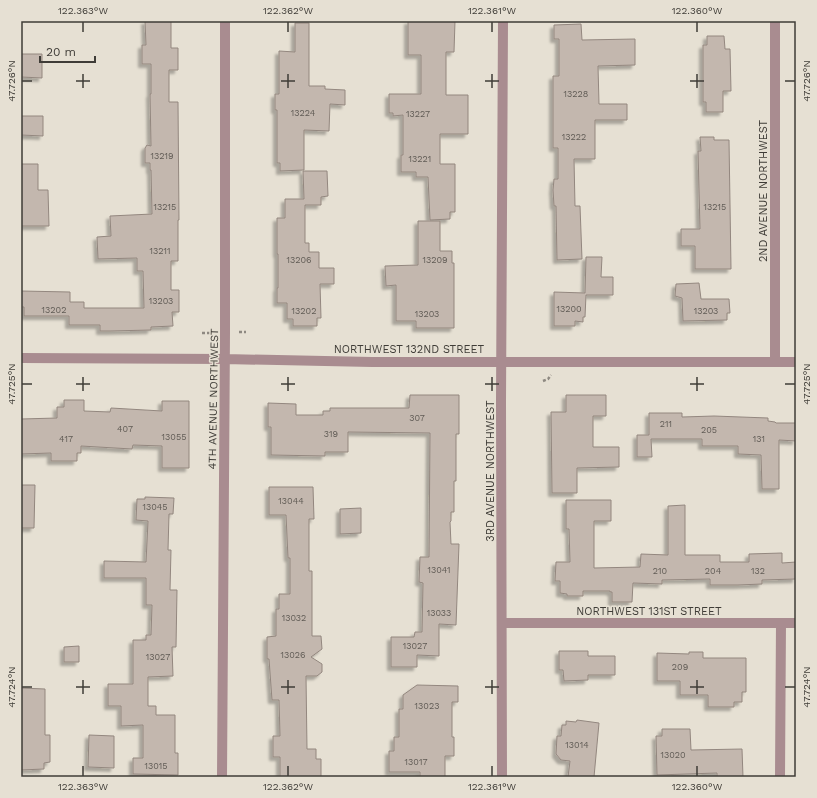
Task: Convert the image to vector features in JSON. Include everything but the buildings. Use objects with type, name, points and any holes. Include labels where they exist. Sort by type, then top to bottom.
[{"type":"street","name":"4TH AVENUE NORTHWEST","points":[[222,777],[225,359],[225,21]]},
{"type":"street","name":"3RD AVENUE NORTHWEST","points":[[502,777],[503,21]]},
{"type":"street","name":"2ND AVENUE NORTHWEST","points":[[775,21],[775,362]]},
{"type":"street","name":"NORTHWEST 132ND STREET","points":[[21,358],[225,359],[372,362],[796,362]]},
{"type":"street","name":"NORTHWEST 131ST STREET","points":[[502,623],[796,623]]},
{"type":"street","points":[[780,777],[781,623]]},
{"type":"path","points":[[202,333],[216,332]]}]
